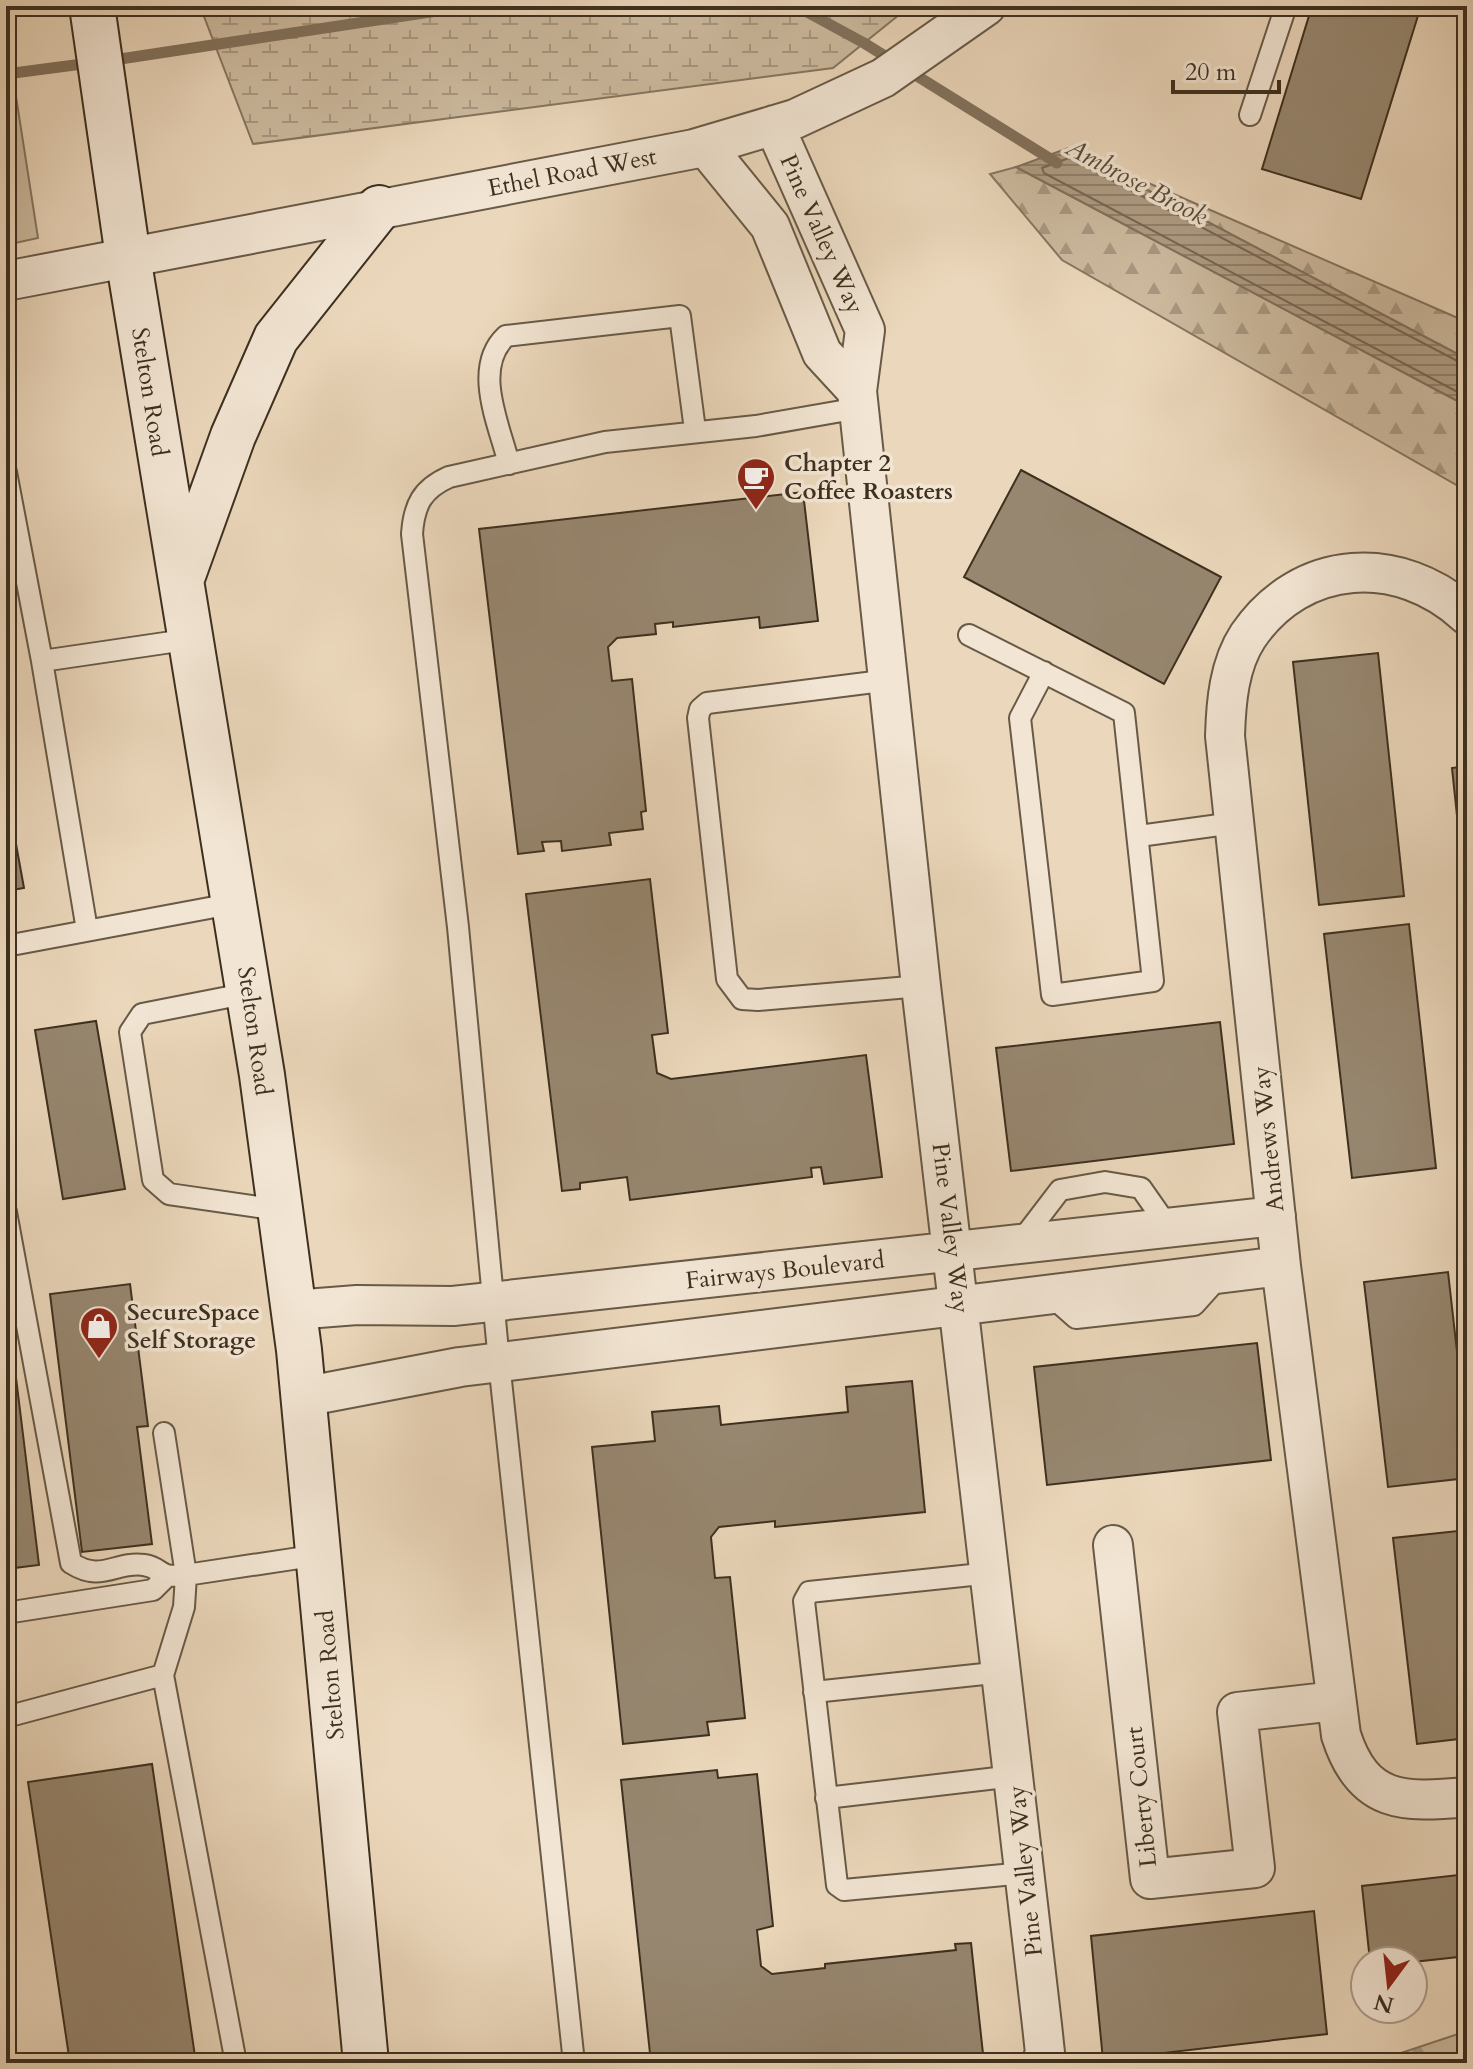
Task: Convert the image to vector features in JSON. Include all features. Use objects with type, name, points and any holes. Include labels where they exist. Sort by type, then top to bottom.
[{"type":"main road","name":"Stelton Road","points":[[94,20],[128,257],[236,903],[293,1310],[366,2063]]},
{"type":"main road","points":[[181,580],[233,436],[276,338],[379,208]]},
{"type":"street","name":"Ethel Road West","points":[[6,281],[705,146],[774,125],[883,78],[986,6]]},
{"type":"street","name":"Pine Valley Way","points":[[774,125],[865,330],[858,400],[921,986],[961,1306],[1042,2025],[1045,2053],[1041,2063]]},
{"type":"street","name":"Pine Valley Way","points":[[705,146],[770,226],[822,353],[858,400]]},
{"type":"street","name":"Andrews Way","points":[[1467,615],[1444,596],[1419,583],[1360,570],[1312,583],[1284,599],[1247,637],[1230,681],[1225,736],[1281,1266],[1341,1735],[1349,1761],[1376,1790],[1417,1801],[1467,1797]]},
{"type":"street","name":"Fairways Boulevard","points":[[293,1310],[493,1302],[1276,1216]]},
{"type":"street","points":[[303,1397],[499,1362],[1281,1266]]},
{"type":"street","name":"Liberty Court","points":[[1113,1545],[1150,1879],[1255,1868],[1237,1712],[1336,1701]]},
{"type":"lane","points":[[1250,115],[1286,6]]},
{"type":"lane","points":[[509,464],[487,374],[495,347],[506,336],[680,316],[695,430]]},
{"type":"lane","points":[[574,2063],[499,1362],[458,927],[412,534],[420,498],[432,485],[449,477],[605,442],[695,430],[756,426],[858,400]]},
{"type":"lane","points":[[6,472],[42,661],[87,930]]},
{"type":"lane","points":[[969,635],[1044,672],[1124,713],[1153,981],[1052,995],[1020,718],[1044,672]]},
{"type":"lane","points":[[42,661],[192,639]]},
{"type":"lane","points":[[890,680],[707,703],[700,709],[698,718],[727,979],[733,990],[742,999],[758,1000],[921,986]]},
{"type":"lane","points":[[1139,836],[1234,823]]},
{"type":"lane","points":[[6,946],[236,903]]},
{"type":"lane","points":[[249,993],[142,1014],[130,1032],[153,1180],[169,1194],[279,1210]]},
{"type":"lane","points":[[1018,1245],[1060,1190],[1105,1182],[1141,1188],[1169,1228]]},
{"type":"lane","points":[[6,1212],[71,1563],[86,1573],[145,1565],[176,1576]]},
{"type":"lane","points":[[164,1433],[176,1576],[184,1607],[163,1675],[236,2063]]},
{"type":"lane","points":[[6,1613],[153,1590],[176,1576],[319,1555]]},
{"type":"lane","points":[[991,1573],[809,1592],[804,1601],[826,1798],[837,1885],[844,1890],[1025,1873]]},
{"type":"lane","points":[[814,1692],[1003,1672]]},
{"type":"lane","points":[[6,1717],[163,1675]]},
{"type":"lane","points":[[826,1798],[1014,1776]]},
{"type":"green space","points":[[200,6],[910,6],[833,68],[253,144]]},
{"type":"green space","points":[[6,32],[38,238],[6,245]]},
{"type":"green space","points":[[1068,148],[1467,322],[1467,359]]},
{"type":"green space","points":[[1016,167],[1467,406],[1467,491],[1062,260],[990,174]]},
{"type":"green space","points":[[1467,2031],[1467,2063],[1371,2063]]},
{"type":"water","points":[[1068,148],[1467,359],[1467,406],[1016,167]]},
{"type":"building","points":[[1312,6],[1421,6],[1361,199],[1262,169]]},
{"type":"building","points":[[1021,470],[1221,577],[1164,684],[964,577]]},
{"type":"building","points":[[803,492],[818,621],[760,628],[759,617],[673,627],[673,622],[655,624],[656,634],[617,638],[608,647],[612,681],[632,679],[646,811],[641,812],[643,829],[609,833],[611,845],[562,851],[561,841],[542,842],[544,851],[518,854],[479,529]]},
{"type":"building","points":[[1378,653],[1404,896],[1319,905],[1293,662]]},
{"type":"building","points":[[1467,766],[1467,911],[1452,768]]},
{"type":"building","points":[[6,789],[24,888],[6,891]]},
{"type":"building","points":[[650,879],[668,1033],[652,1035],[657,1073],[671,1079],[866,1055],[882,1177],[824,1184],[821,1167],[811,1168],[812,1177],[630,1200],[627,1177],[580,1183],[580,1189],[562,1191],[526,894]]},
{"type":"building","points":[[1409,924],[1436,1168],[1352,1178],[1324,934]]},
{"type":"building","points":[[96,1021],[125,1189],[63,1199],[35,1030]]},
{"type":"building","points":[[1220,1022],[1234,1144],[1011,1171],[996,1048]]},
{"type":"building","points":[[1448,1272],[1467,1440],[1467,1478],[1388,1487],[1364,1282]]},
{"type":"building","name":"SecureSpace Self Storage","points":[[130,1284],[148,1426],[137,1427],[152,1544],[82,1552],[50,1294]]},
{"type":"building","points":[[6,1296],[39,1565],[6,1569]]},
{"type":"building","points":[[1257,1343],[1271,1460],[1047,1485],[1034,1367]]},
{"type":"building","points":[[912,1381],[925,1512],[775,1527],[775,1521],[719,1527],[711,1537],[715,1578],[730,1577],[745,1718],[707,1722],[709,1735],[623,1744],[592,1447],[655,1441],[652,1412],[719,1406],[721,1425],[848,1412],[846,1387]]},
{"type":"building","points":[[1467,1530],[1467,1738],[1417,1744],[1393,1538]]},
{"type":"building","points":[[152,1764],[196,2063],[70,2063],[28,1782]]},
{"type":"building","points":[[717,1770],[718,1778],[757,1774],[773,1926],[757,1930],[761,1966],[772,1974],[825,1968],[825,1964],[956,1950],[955,1944],[971,1943],[984,2063],[651,2063],[621,1780]]},
{"type":"building","points":[[1467,1874],[1467,1956],[1429,1960],[1429,1945],[1368,1945],[1362,1886]]},
{"type":"building","points":[[1314,1911],[1327,2034],[1103,2060],[1091,1936]]},
{"type":"waterway","name":"Ambrose Brook","points":[[107,61],[470,6]]},
{"type":"waterway","name":"Ambrose Brook","points":[[796,6],[864,43],[1057,163]]},
{"type":"waterway","name":"Ambrose Brook","points":[[6,74],[90,63]]},
{"type":"place","name":"Chapter 2 Coffee Roasters","points":[[756,511]]},
{"type":"place","name":"SecureSpace Self Storage","points":[[99,1360]]}]
